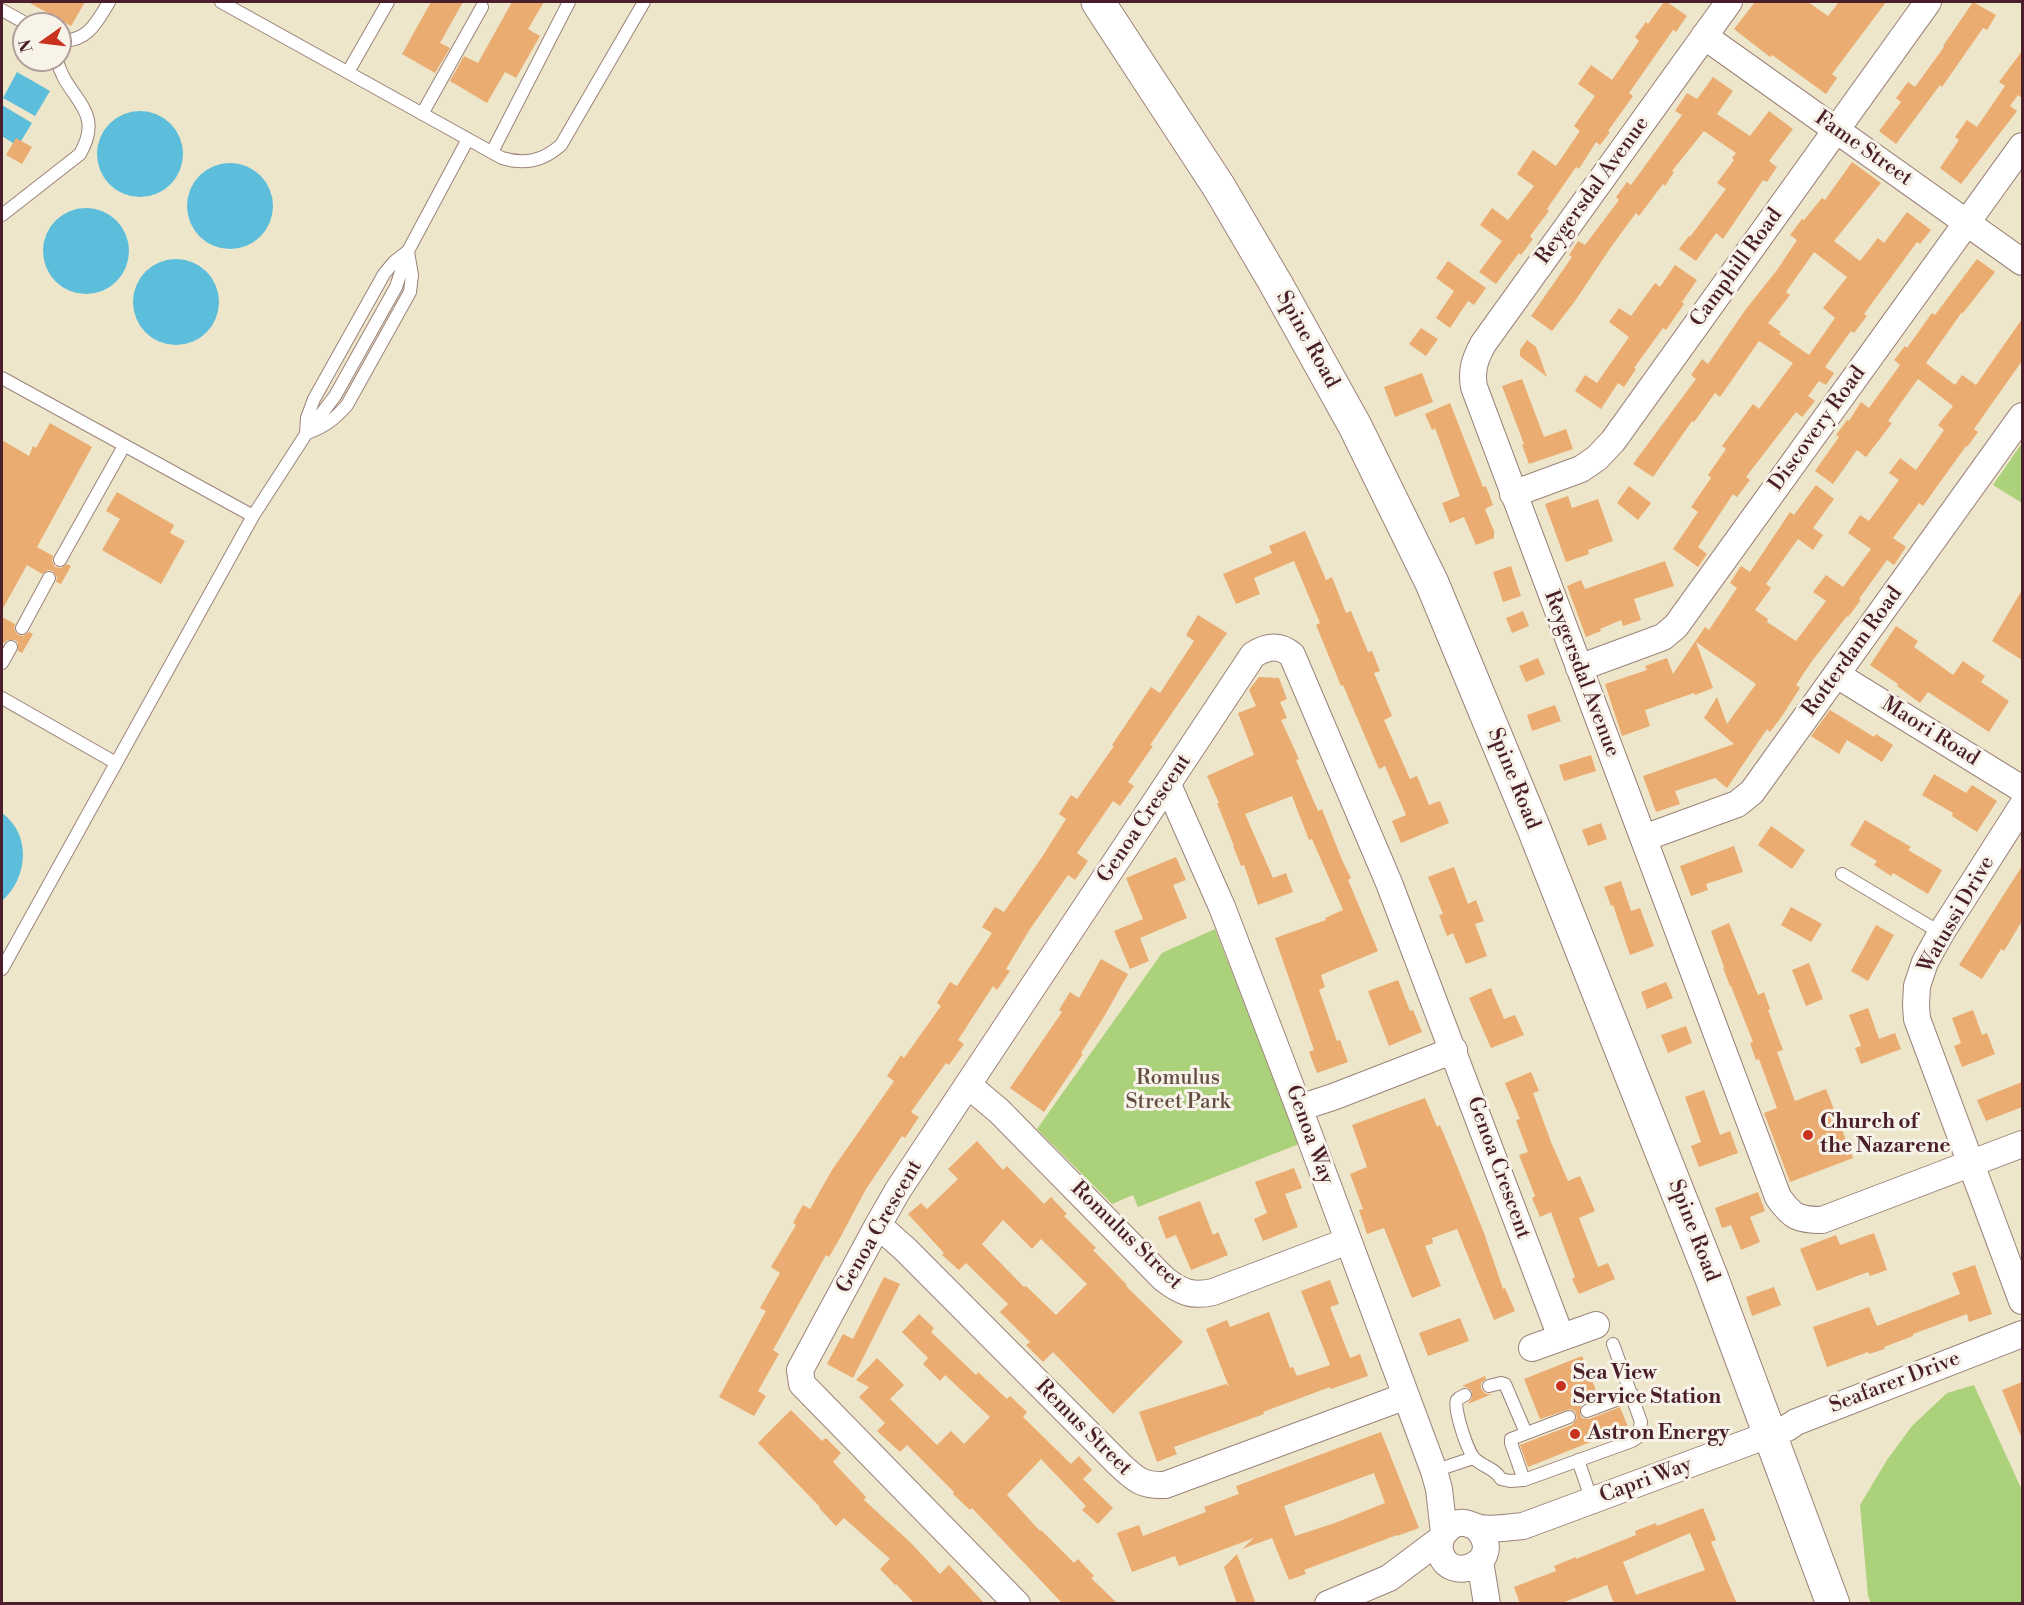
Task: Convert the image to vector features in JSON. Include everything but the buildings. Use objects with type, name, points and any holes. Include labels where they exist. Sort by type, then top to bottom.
[{"type":"main road","name":"Spine Road","points":[[1098,2],[1219,188],[1276,284],[1355,426],[1432,583],[1543,850],[1712,1279],[1833,1604]]},
{"type":"street","name":"Reygersdal Avenue","points":[[1729,2],[1483,344],[1472,374],[1474,387],[1778,1197],[1788,1212],[1797,1218],[1822,1220],[1972,1163]]},
{"type":"street","name":"Camphill Road","points":[[1513,494],[1581,469],[1598,458],[1605,450],[1928,2]]},
{"type":"street","name":"Fame Street","points":[[1704,36],[2022,262]]},
{"type":"street","name":"Discovery Road","points":[[1579,668],[1663,637],[1676,626],[2022,146]]},
{"type":"street","name":"Rotterdam Road","points":[[1644,838],[1737,804],[1752,792],[2022,416]]},
{"type":"street","name":"Genoa Crescent","points":[[1017,1604],[802,1384],[801,1367],[878,1225],[1253,655],[1261,650],[1275,647],[1292,655],[1389,883],[1561,1337]]},
{"type":"street","name":"Maori Road","points":[[1837,675],[2022,789]]},
{"type":"street","name":"Genoa Way","points":[[1168,785],[1222,907],[1437,1480],[1442,1536]]},
{"type":"street","name":"Watussi Drive","points":[[2022,806],[1925,962],[1917,986],[1916,1005],[1917,1019],[2022,1301]]},
{"type":"street","points":[[1299,1108],[1454,1050]]},
{"type":"street","name":"Romulus Street","points":[[968,1085],[999,1111],[1164,1279],[1179,1290],[1201,1295],[1213,1292],[1348,1241]]},
{"type":"street","points":[[1972,1163],[2022,1144]]},
{"type":"street","name":"Remus Street","points":[[878,1225],[906,1250],[1120,1466],[1135,1480],[1150,1486],[1165,1485],[1406,1396]]},
{"type":"street","points":[[1532,1348],[1596,1325]]},
{"type":"street","name":"Seafarer Drive","points":[[1769,1435],[1796,1422],[2022,1334]]},
{"type":"street","name":"Capri Way","points":[[1328,1604],[1389,1578],[1470,1563],[1523,1526],[1769,1435]]},
{"type":"street","name":"Genoa Way","points":[[1437,1480],[1472,1525]]},
{"type":"street","points":[[1454,1524],[1472,1525],[1485,1540],[1470,1563],[1443,1557],[1440,1551],[1442,1536],[1454,1524]]},
{"type":"street","name":"Capri Way","points":[[1472,1525],[1523,1526]]},
{"type":"street","name":"Capri Way","points":[[1389,1578],[1442,1536]]},
{"type":"street","points":[[1470,1563],[1487,1604]]},
{"type":"lane","points":[[72,40],[89,32],[109,2]]},
{"type":"lane","points":[[221,2],[502,158],[524,162],[544,157],[561,145],[644,2]]},
{"type":"lane","points":[[348,72],[388,2]]},
{"type":"lane","points":[[492,152],[570,2]]},
{"type":"lane","points":[[423,114],[482,7]]},
{"type":"lane","points":[[2,215],[80,154],[88,141],[89,124],[86,113],[62,72]]},
{"type":"lane","points":[[2,969],[254,516],[306,434],[335,396],[396,287],[408,251],[468,139]]},
{"type":"lane","points":[[306,434],[310,408],[384,274],[408,251]]},
{"type":"lane","points":[[2,378],[254,516]]},
{"type":"lane","points":[[60,560],[124,446]]},
{"type":"lane","points":[[22,628],[49,578]]},
{"type":"lane","points":[[2,663],[11,646]]},
{"type":"lane","points":[[2,698],[116,763]]},
{"type":"lane","points":[[1842,874],[1941,933]]},
{"type":"lane","points":[[1465,1395],[1456,1402],[1456,1413],[1473,1458],[1498,1473],[1501,1479],[1524,1480],[1638,1437],[1641,1422],[1613,1344]]},
{"type":"lane","points":[[1489,1386],[1505,1384],[1526,1433]]},
{"type":"lane","points":[[1587,1411],[1632,1394]]},
{"type":"lane","points":[[1524,1480],[1511,1443],[1512,1438],[1569,1418]]},
{"type":"lane","points":[[1437,1480],[1473,1458]]},
{"type":"lane","points":[[1578,1460],[1593,1501]]},
{"type":"green space","points":[[2022,443],[2022,503],[1993,485]]},
{"type":"green space","name":"Romulus Street Park","points":[[1215,929],[1299,1144],[1138,1207],[1133,1195],[1112,1204],[1037,1129],[1162,953]]},
{"type":"green space","points":[[1974,1385],[2022,1488],[2022,1603],[1871,1603],[1868,1596],[1860,1505],[1887,1460],[1912,1426],[1947,1393]]},
{"type":"water","points":[[17,72],[50,91],[35,116],[3,98]]},
{"type":"water","points":[[2,105],[32,123],[21,141],[13,143],[2,136]]},
{"type":"water","points":[[132,111],[148,111],[171,123],[180,137],[183,154],[180,171],[171,185],[148,197],[132,197],[116,190],[104,178],[97,162],[97,146],[104,130],[116,118]]},
{"type":"water","points":[[222,163],[238,163],[261,175],[270,189],[273,206],[270,223],[261,237],[238,249],[222,249],[206,242],[194,230],[187,214],[187,198],[194,182],[206,170]]},
{"type":"water","points":[[86,208],[103,211],[117,220],[126,234],[129,251],[126,268],[117,282],[103,291],[86,294],[69,291],[55,282],[46,268],[43,251],[46,234],[55,220],[69,211]]},
{"type":"water","points":[[168,259],[184,259],[207,271],[216,285],[219,302],[216,319],[207,333],[184,345],[168,345],[152,338],[140,326],[133,310],[133,294],[140,278],[152,266]]},
{"type":"water","points":[[2,813],[12,822],[18,833],[23,857],[17,881],[2,901]]},
{"type":"place","name":"Church of the Nazarene","points":[[1808,1135]]},
{"type":"place","name":"Sea View Service Station","points":[[1561,1386]]},
{"type":"place","name":"Astron Energy","points":[[1575,1434]]}]
